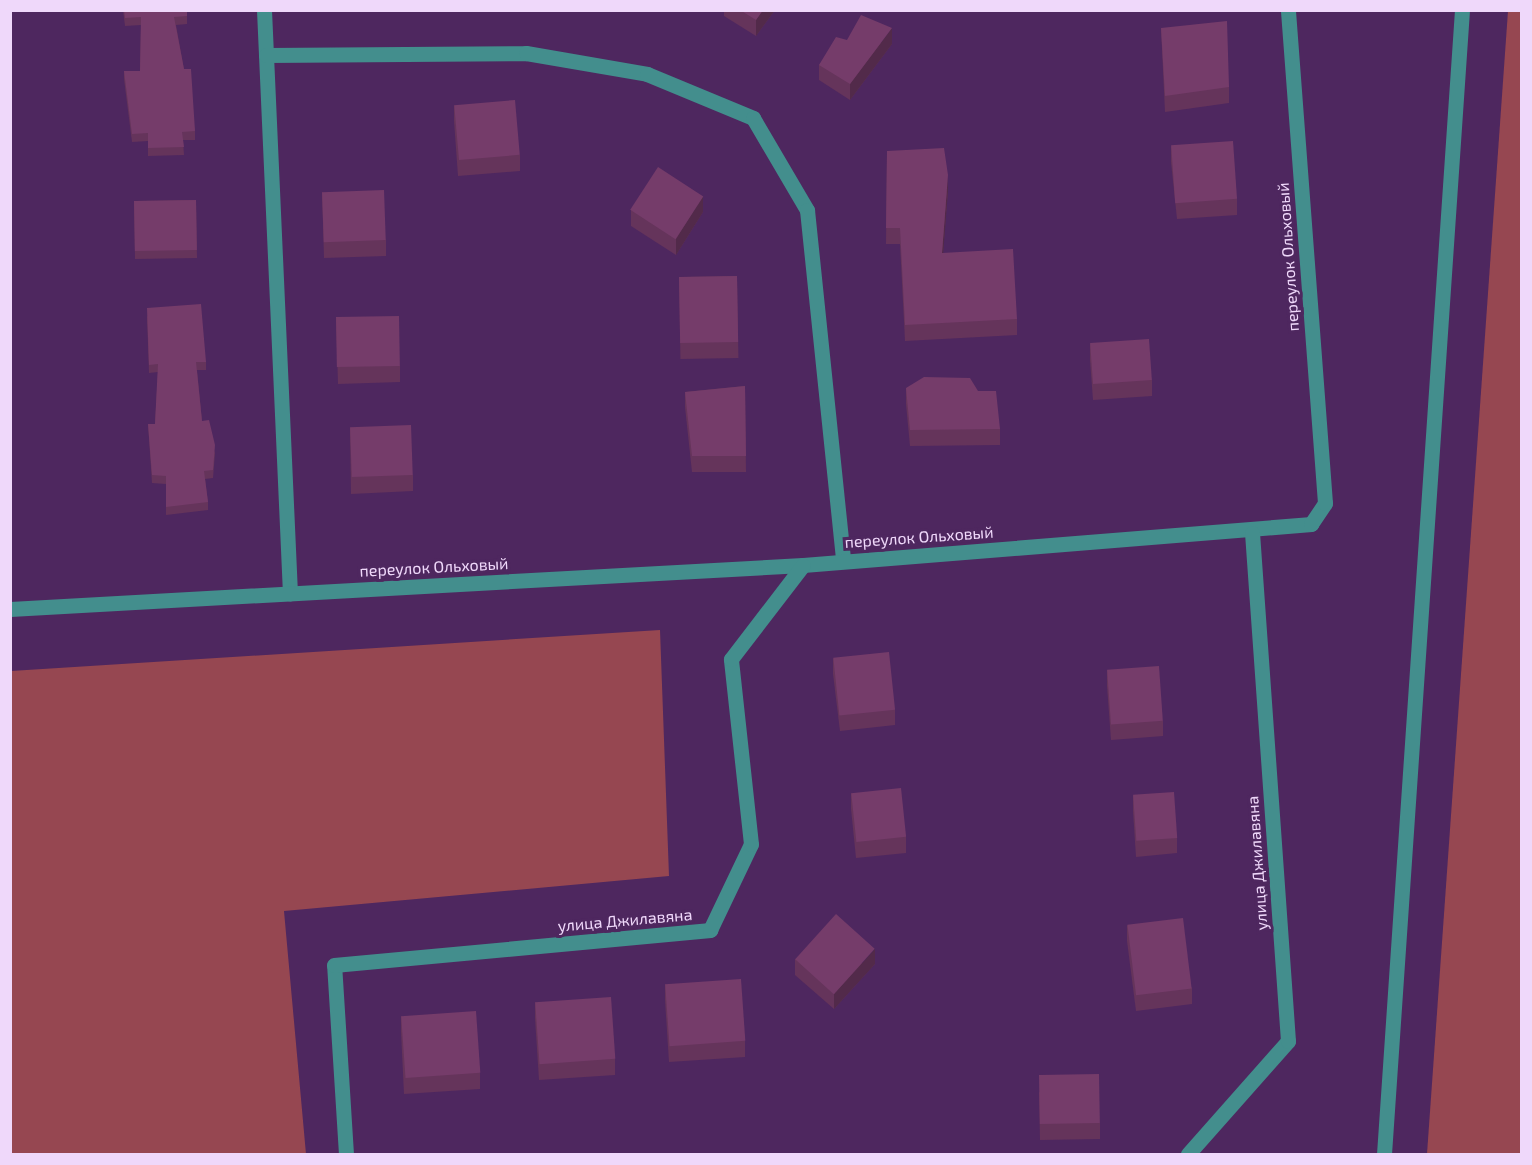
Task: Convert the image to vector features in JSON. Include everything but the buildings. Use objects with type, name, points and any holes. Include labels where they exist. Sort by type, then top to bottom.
[{"type":"street","points":[[264,10],[290,593]]},
{"type":"street","name":"переулок Ольховый","points":[[10,609],[803,565],[843,560],[1252,532],[1311,524],[1325,503],[1288,10]]},
{"type":"street","points":[[1384,1155],[1462,10]]},
{"type":"street","points":[[266,55],[526,53],[647,74],[753,118],[807,210],[843,560]]},
{"type":"street","name":"улица Джилавяна","points":[[1188,1155],[1288,1041],[1252,532]]},
{"type":"street","name":"улица Джилавяна","points":[[346,1155],[334,966],[710,930],[751,844],[731,659],[803,565]]},
{"type":"shaded area","points":[[1508,11],[1522,11],[1521,1154],[1427,1154]]},
{"type":"shaded area","points":[[660,630],[669,876],[284,911],[306,1154],[11,1154],[11,671]]}]
